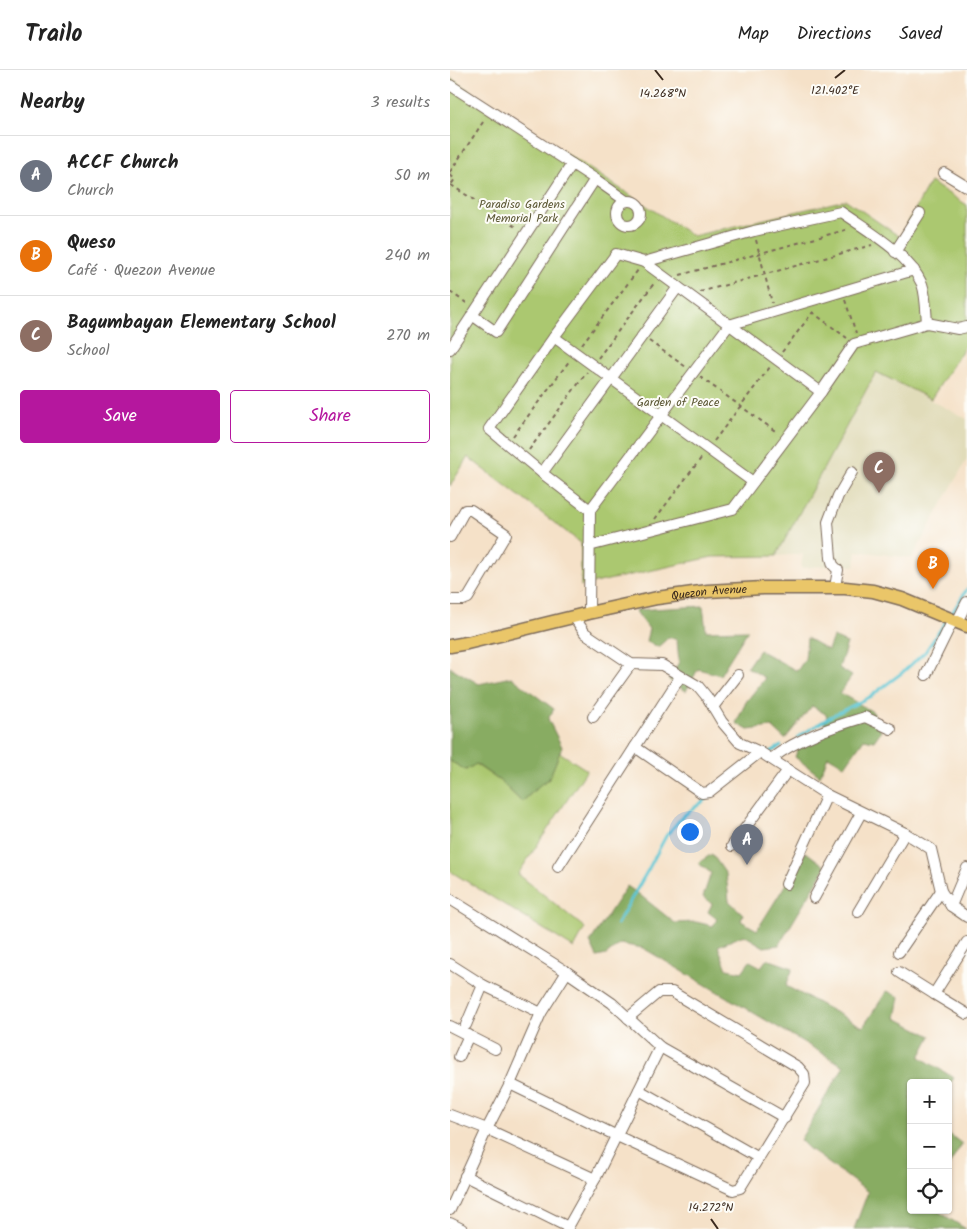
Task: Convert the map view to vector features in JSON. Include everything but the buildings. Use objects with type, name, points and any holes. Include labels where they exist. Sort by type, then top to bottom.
[{"type":"main road","name":"Quezon Avenue","points":[[450,646],[474,642],[589,612],[657,598],[763,588],[835,587],[873,591],[902,599],[959,623]]},
{"type":"street","points":[[450,85],[626,201]]},
{"type":"street","points":[[450,349],[572,164]]},
{"type":"street","points":[[944,173],[967,187]]},
{"type":"street","points":[[474,312],[496,332],[595,179]]},
{"type":"street","points":[[644,262],[754,231],[841,212],[884,242],[914,270],[922,286],[927,323]]},
{"type":"street","points":[[895,252],[920,213]]},
{"type":"street","points":[[590,510],[489,429],[616,254],[644,262],[821,392]]},
{"type":"street","points":[[589,612],[590,510],[729,325],[914,270]]},
{"type":"street","points":[[542,473],[678,287]]},
{"type":"street","points":[[589,546],[733,509],[856,343],[927,323],[958,328],[967,327]]},
{"type":"street","points":[[554,337],[753,482]]},
{"type":"street","points":[[835,587],[838,570],[833,565],[831,558],[828,522],[838,496],[852,472]]},
{"type":"street","points":[[450,537],[464,510],[471,510],[506,534],[468,598],[450,600]]},
{"type":"street","points":[[926,675],[959,623],[967,602]]},
{"type":"street","points":[[574,616],[585,633],[631,664],[662,665],[698,686],[722,722],[740,743],[760,752],[827,795],[905,833],[931,849],[941,891],[951,906],[967,917]]},
{"type":"street","points":[[593,717],[631,664]]},
{"type":"street","points":[[713,707],[738,675]]},
{"type":"street","points":[[558,867],[680,677]]},
{"type":"street","points":[[771,759],[785,748],[806,738],[865,717],[890,729]]},
{"type":"street","points":[[635,747],[702,793],[709,792],[760,752]]},
{"type":"street","points":[[732,846],[788,770]]},
{"type":"street","points":[[786,884],[827,795]]},
{"type":"street","points":[[814,898],[861,813]]},
{"type":"street","points":[[858,912],[905,833]]},
{"type":"street","points":[[951,906],[967,868]]},
{"type":"street","points":[[899,952],[941,891]]},
{"type":"street","points":[[450,899],[567,972],[612,1003],[660,1047],[785,1118]]},
{"type":"street","points":[[934,994],[967,942]]},
{"type":"street","points":[[450,964],[483,985],[541,1014]]},
{"type":"street","points":[[450,1210],[541,1014],[567,972]]},
{"type":"street","points":[[899,972],[967,1014]]},
{"type":"street","points":[[459,1057],[483,985]]},
{"type":"street","points":[[510,1084],[733,1190],[740,1188],[805,1083],[804,1074],[798,1067],[672,992],[659,992],[628,1018]]},
{"type":"street","points":[[450,1026],[467,1030],[495,1049]]},
{"type":"street","points":[[465,1176],[567,1228],[595,1178],[660,1047]]},
{"type":"street","points":[[639,1090],[760,1158]]},
{"type":"street","points":[[450,1115],[487,1128],[595,1178]]},
{"type":"street","points":[[450,1223],[462,1229]]},
{"type":"path","points":[[450,172],[490,111]]},
{"type":"path","points":[[450,175],[455,178],[450,186],[526,234]]},
{"type":"path","points":[[667,279],[861,226]]},
{"type":"path","points":[[754,231],[774,311]]},
{"type":"path","points":[[689,295],[884,242]]},
{"type":"path","points":[[842,291],[856,343]]},
{"type":"path","points":[[450,292],[474,312]]},
{"type":"path","points":[[801,303],[856,343]]},
{"type":"path","points":[[646,531],[813,312]]},
{"type":"path","points":[[642,336],[786,438]]},
{"type":"shaded area","points":[[877,372],[967,419],[967,459],[912,558],[857,551],[855,566],[831,565],[801,568],[803,554],[776,556]]},
{"type":"green space","name":"Garden of Peace","points":[[450,78],[693,236],[846,200],[900,237],[930,182],[967,205],[967,343],[931,399],[876,372],[776,556],[712,557],[581,586],[581,543],[468,457],[450,486]]},
{"type":"green space","points":[[703,606],[706,631],[748,630],[720,675],[698,669],[686,691],[669,680],[679,662],[677,640],[669,637],[658,647],[646,641],[649,629],[635,610]]},
{"type":"green space","points":[[833,637],[847,643],[839,668],[852,676],[840,693],[873,712],[881,731],[874,741],[864,739],[845,766],[828,756],[820,776],[795,757],[800,743],[824,727],[827,715],[812,706],[785,739],[772,727],[748,730],[736,723],[746,702],[765,678],[747,667],[759,650],[797,671],[805,659],[807,638],[828,650]]},
{"type":"green space","points":[[450,667],[479,684],[511,677],[554,709],[548,719],[562,747],[549,779],[522,802],[500,781],[476,764],[466,770],[450,761]]},
{"type":"green space","points":[[559,752],[587,770],[518,874],[585,928],[574,948],[450,871],[450,761],[466,770],[475,764],[500,781],[522,802],[549,779]]},
{"type":"green space","points":[[806,852],[826,867],[779,945],[764,947],[744,935],[718,946],[727,969],[742,972],[750,961],[761,967],[767,959],[793,968],[786,986],[863,1027],[887,991],[900,997],[896,1018],[931,1036],[920,1057],[954,1078],[952,1081],[952,1079],[907,1079],[907,1214],[942,1214],[966,1229],[854,1229],[868,1192],[800,1140],[844,1066],[643,948],[620,944],[606,955],[597,957],[590,942],[627,886],[675,923],[696,922],[713,926],[717,919],[708,912],[712,904],[703,897],[711,873],[698,863],[712,854],[726,874],[729,901],[743,914],[741,921],[757,930]]},
{"type":"green space","points":[[952,1136],[962,1144],[952,1160]]},
{"type":"waterway","points":[[950,616],[967,589]]},
{"type":"waterway","points":[[798,737],[830,717],[871,696],[903,672],[925,652],[946,621]]},
{"type":"waterway","points":[[767,754],[781,746]]},
{"type":"waterway","points":[[617,924],[666,836],[683,816],[712,795]]},
{"type":"place","name":"Bagumbayan Elementary School","points":[[879,493]]},
{"type":"place","name":"Queso","points":[[933,589]]},
{"type":"place","name":"ACCF Church","points":[[747,865]]},
{"type":"park label","name":"Paradiso Gardens Memorial Park","points":[[522,211]]}]
